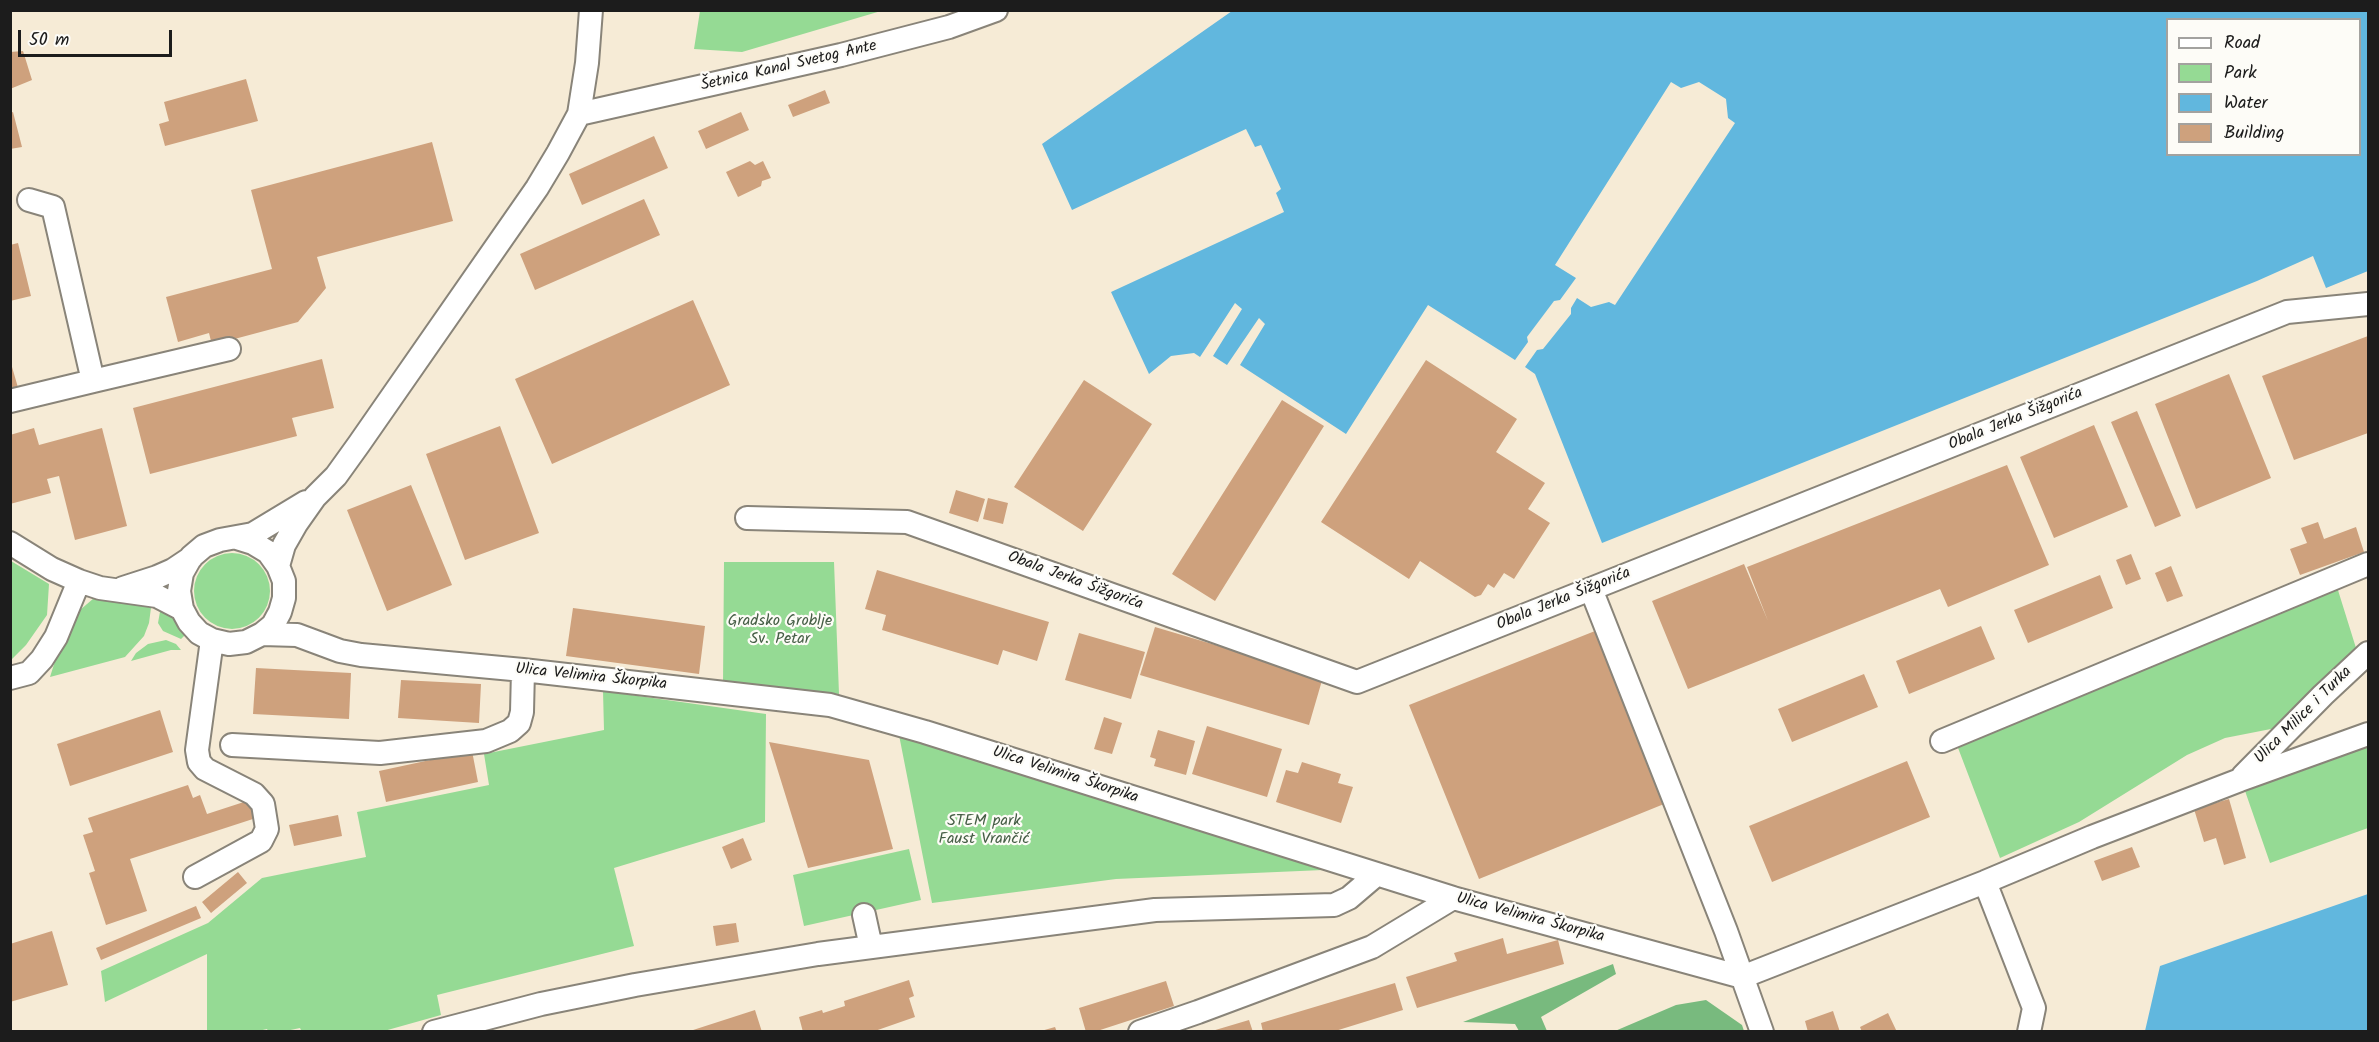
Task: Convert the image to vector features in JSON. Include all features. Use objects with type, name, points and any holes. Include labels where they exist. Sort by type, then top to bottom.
[{"type":"street","points":[[278,566],[284,545],[315,497],[336,476],[359,444],[537,188],[579,114],[587,63],[591,10]]},
{"type":"street","name":"Šetnica Kanal Svetog Ante","points":[[579,114],[841,56],[948,27],[996,10]]},
{"type":"street","points":[[29,200],[53,207],[93,381]]},
{"type":"street","name":"Obala Jerka Šižgorića","points":[[747,518],[907,522],[1357,682],[2287,312],[2368,304]]},
{"type":"street","points":[[10,401],[229,349]]},
{"type":"street","points":[[119,590],[173,570],[204,546],[220,540],[237,538],[267,527],[315,497]]},
{"type":"street","points":[[191,557],[182,573],[179,591],[182,609],[189,622],[199,633],[212,640],[229,644],[246,642],[273,625],[284,598],[284,581],[278,566],[268,552],[254,543],[237,538]]},
{"type":"street","points":[[10,543],[52,569],[80,581],[100,588],[157,596],[182,609]]},
{"type":"street","points":[[1942,741],[2368,564]]},
{"type":"street","points":[[10,678],[29,673],[42,658],[56,637],[80,581]]},
{"type":"street","points":[[1591,589],[1762,1032]]},
{"type":"street","points":[[284,598],[300,626],[316,641]]},
{"type":"street","name":"Ulica Velimira Škorpika","points":[[262,634],[297,635],[340,651],[361,655],[522,670],[830,705],[925,732],[1453,898],[1742,977]]},
{"type":"street","points":[[195,877],[261,841],[267,829],[263,804],[254,794],[205,769],[199,762],[197,750],[212,640]]},
{"type":"street","name":"Ulica Milice i Turka","points":[[2240,780],[2323,695],[2368,653]]},
{"type":"street","points":[[232,745],[380,753],[486,741],[510,731],[519,723],[522,712],[522,670]]},
{"type":"street","points":[[1742,977],[1985,882],[2092,837],[2368,734]]},
{"type":"street","points":[[434,1032],[541,1004],[729,967],[1155,910],[1334,905],[1350,898],[1376,875]]},
{"type":"street","points":[[1985,882],[2034,1008],[2029,1032]]},
{"type":"street","points":[[1140,1032],[1372,947],[1453,898]]},
{"type":"street","points":[[864,915],[871,947]]},
{"type":"green space","points":[[700,10],[881,11],[742,52],[694,49]]},
{"type":"green space","points":[[240,553],[253,559],[264,570],[270,583],[268,606],[253,623],[240,629],[224,629],[211,623],[196,606],[194,583],[200,570],[217,555]]},
{"type":"green space","points":[[11,561],[49,584],[47,615],[26,645],[11,660]]},
{"type":"green space","name":"Gradsko Groblje Sv. Petar","points":[[724,562],[834,562],[839,694],[723,684]]},
{"type":"green space","points":[[2337,587],[2356,648],[2276,728],[2225,738],[2187,755],[2079,822],[2000,858],[1955,740]]},
{"type":"green space","points":[[94,598],[152,600],[149,623],[144,636],[125,657],[50,677],[56,658],[65,646],[80,610]]},
{"type":"green space","points":[[161,606],[168,609],[188,632],[181,639],[163,631],[158,623]]},
{"type":"green space","points":[[166,640],[176,644],[181,650],[171,650],[131,661],[136,653],[148,644]]},
{"type":"green space","points":[[603,691],[766,714],[765,822],[614,868],[634,946],[437,995],[441,1015],[384,1031],[302,1032],[300,1028],[281,1032],[267,1029],[254,1032],[207,1031],[207,954],[105,1002],[101,971],[208,923],[262,878],[366,857],[357,812],[489,785],[484,754],[604,730]]},
{"type":"green space","name":"STEM park Faust Vrančić","points":[[899,735],[1085,795],[1305,859],[1323,870],[1116,879],[932,903]]},
{"type":"green space","points":[[2367,745],[2368,828],[2270,863],[2244,788]]},
{"type":"green space","points":[[909,849],[921,900],[804,926],[793,875]]},
{"type":"green space","points":[[1613,964],[1616,974],[1541,1017],[1547,1031],[1519,1031],[1515,1024],[1463,1022]]},
{"type":"green space","points":[[1706,1000],[1742,1025],[1744,1031],[1615,1031],[1676,1005]]},
{"type":"water","points":[[1232,11],[2368,11],[2368,271],[2326,288],[2313,256],[2257,281],[1602,543],[1535,374],[1525,367],[1537,350],[1543,349],[1571,314],[1571,308],[1577,298],[1591,307],[1609,302],[1615,305],[1735,123],[1728,118],[1726,99],[1699,82],[1681,88],[1671,82],[1555,265],[1576,278],[1560,300],[1554,301],[1527,337],[1528,342],[1515,360],[1428,305],[1346,434],[1240,365],[1265,324],[1259,318],[1227,365],[1213,356],[1242,309],[1235,303],[1200,357],[1194,353],[1171,356],[1149,374],[1111,292],[1284,212],[1276,193],[1281,189],[1261,145],[1255,147],[1246,129],[1072,210],[1042,144]]},
{"type":"water","points":[[2368,894],[2368,1031],[2145,1031],[2160,966]]},
{"type":"building","points":[[23,51],[32,80],[10,89],[10,52]]},
{"type":"building","points":[[246,79],[258,121],[165,146],[159,124],[169,121],[164,102]]},
{"type":"building","points":[[825,90],[830,103],[793,117],[788,105]]},
{"type":"building","points":[[13,112],[22,147],[10,149],[10,113]]},
{"type":"building","points":[[741,112],[749,130],[706,149],[698,131]]},
{"type":"building","points":[[654,136],[668,168],[582,205],[569,174]]},
{"type":"building","points":[[432,142],[453,221],[317,257],[326,288],[298,322],[212,345],[209,333],[178,342],[166,297],[272,269],[251,190]]},
{"type":"building","points":[[750,161],[755,165],[763,161],[771,178],[762,181],[761,186],[738,197],[726,172]]},
{"type":"building","points":[[644,199],[660,235],[535,290],[520,254]]},
{"type":"building","points":[[18,243],[31,296],[10,301],[10,245]]},
{"type":"building","points":[[693,300],[730,385],[552,464],[515,379]]},
{"type":"building","points":[[2368,336],[2368,433],[2294,460],[2262,376]]},
{"type":"building","points":[[322,359],[334,408],[292,418],[297,436],[150,474],[133,408]]},
{"type":"building","points":[[10,360],[19,391],[10,393]]},
{"type":"building","points":[[1426,360],[1517,419],[1496,452],[1545,483],[1528,509],[1550,523],[1514,579],[1504,573],[1494,588],[1488,584],[1481,595],[1475,597],[1420,561],[1409,579],[1321,522]]},
{"type":"building","points":[[2229,374],[2271,478],[2196,509],[2155,404]]},
{"type":"building","points":[[1084,380],[1152,424],[1083,531],[1014,487]]},
{"type":"building","points":[[1282,400],[1324,426],[1215,601],[1172,574]]},
{"type":"building","points":[[2137,411],[2181,516],[2155,527],[2111,422]]},
{"type":"building","points":[[2094,425],[2128,507],[2054,538],[2020,457]]},
{"type":"building","points":[[500,426],[539,533],[465,560],[426,454]]},
{"type":"building","points":[[34,428],[39,445],[102,428],[127,526],[75,540],[59,476],[47,479],[51,493],[10,504],[10,435]]},
{"type":"building","points":[[2007,465],[2049,565],[1948,607],[1940,589],[1688,689],[1652,601],[1744,564],[1768,621],[1747,567]]},
{"type":"building","points":[[411,485],[452,585],[387,611],[347,510]]},
{"type":"building","points":[[956,490],[985,499],[978,522],[949,513]]},
{"type":"building","points":[[988,498],[1008,503],[1003,524],[983,519]]},
{"type":"building","points":[[2318,522],[2324,539],[2356,527],[2364,552],[2300,575],[2290,549],[2307,543],[2301,528]]},
{"type":"building","points":[[2131,554],[2141,579],[2126,585],[2116,560]]},
{"type":"building","points":[[2171,566],[2183,596],[2167,602],[2155,573]]},
{"type":"building","points":[[877,570],[1049,622],[1037,661],[1003,650],[998,665],[882,630],[886,615],[865,609]]},
{"type":"building","points":[[2100,575],[2113,608],[2028,643],[2014,610]]},
{"type":"building","points":[[573,608],[705,626],[699,674],[566,656]]},
{"type":"building","points":[[1981,626],[1995,659],[1909,694],[1896,661]]},
{"type":"building","points":[[1155,627],[1323,677],[1309,725],[1140,675]]},
{"type":"building","points":[[1595,631],[1664,804],[1479,879],[1409,705]]},
{"type":"building","points":[[1079,633],[1145,652],[1131,699],[1065,680]]},
{"type":"building","points":[[256,668],[351,673],[349,719],[253,714]]},
{"type":"building","points":[[1864,674],[1878,707],[1792,742],[1778,709]]},
{"type":"building","points":[[401,680],[481,684],[479,723],[398,718]]},
{"type":"building","points":[[160,710],[173,752],[70,786],[57,744]]},
{"type":"building","points":[[1104,717],[1122,723],[1112,754],[1094,749]]},
{"type":"building","points":[[1207,726],[1282,749],[1267,797],[1192,774]]},
{"type":"building","points":[[1158,730],[1195,741],[1186,775],[1154,766],[1156,759],[1150,757]]},
{"type":"building","points":[[769,742],[869,760],[893,849],[808,868]]},
{"type":"building","points":[[472,751],[478,782],[386,802],[379,771]]},
{"type":"building","points":[[1907,761],[1930,817],[1772,882],[1749,826]]},
{"type":"building","points":[[1302,762],[1341,774],[1338,783],[1353,787],[1341,823],[1276,802],[1286,770],[1298,773]]},
{"type":"building","points":[[188,785],[193,798],[200,795],[207,814],[250,800],[256,818],[130,859],[147,911],[106,925],[89,873],[95,871],[83,835],[93,832],[88,818]]},
{"type":"building","points":[[2229,799],[2246,858],[2224,865],[2216,838],[2204,842],[2194,809]]},
{"type":"building","points":[[338,815],[342,836],[294,846],[289,825]]},
{"type":"building","points":[[743,838],[752,860],[731,869],[722,847]]},
{"type":"building","points":[[2132,847],[2140,867],[2102,881],[2094,861]]},
{"type":"building","points":[[238,872],[247,883],[211,913],[202,902]]},
{"type":"building","points":[[196,906],[201,918],[101,960],[96,948]]},
{"type":"building","points":[[736,923],[739,942],[716,946],[713,926]]},
{"type":"building","points":[[52,931],[68,985],[10,1002],[10,944]]},
{"type":"building","points":[[1503,938],[1507,954],[1558,940],[1564,964],[1417,1008],[1406,977],[1457,961],[1454,953]]},
{"type":"building","points":[[909,980],[914,996],[909,998],[915,1017],[872,1032],[803,1032],[799,1017],[845,1006],[844,1001]]},
{"type":"building","points":[[1166,981],[1174,1006],[1094,1032],[1086,1032],[1079,1008]]},
{"type":"building","points":[[1395,983],[1403,1010],[1332,1032],[1263,1032],[1261,1023]]},
{"type":"building","points":[[755,1010],[762,1032],[690,1032],[690,1031]]},
{"type":"building","points":[[1833,1011],[1840,1032],[1808,1032],[1805,1021]]},
{"type":"building","points":[[1888,1013],[1897,1032],[1862,1032],[1860,1027]]},
{"type":"building","points":[[1249,1020],[1253,1032],[1212,1032],[1212,1031]]},
{"type":"building","points":[[1055,1027],[1057,1032],[1041,1031]]}]
